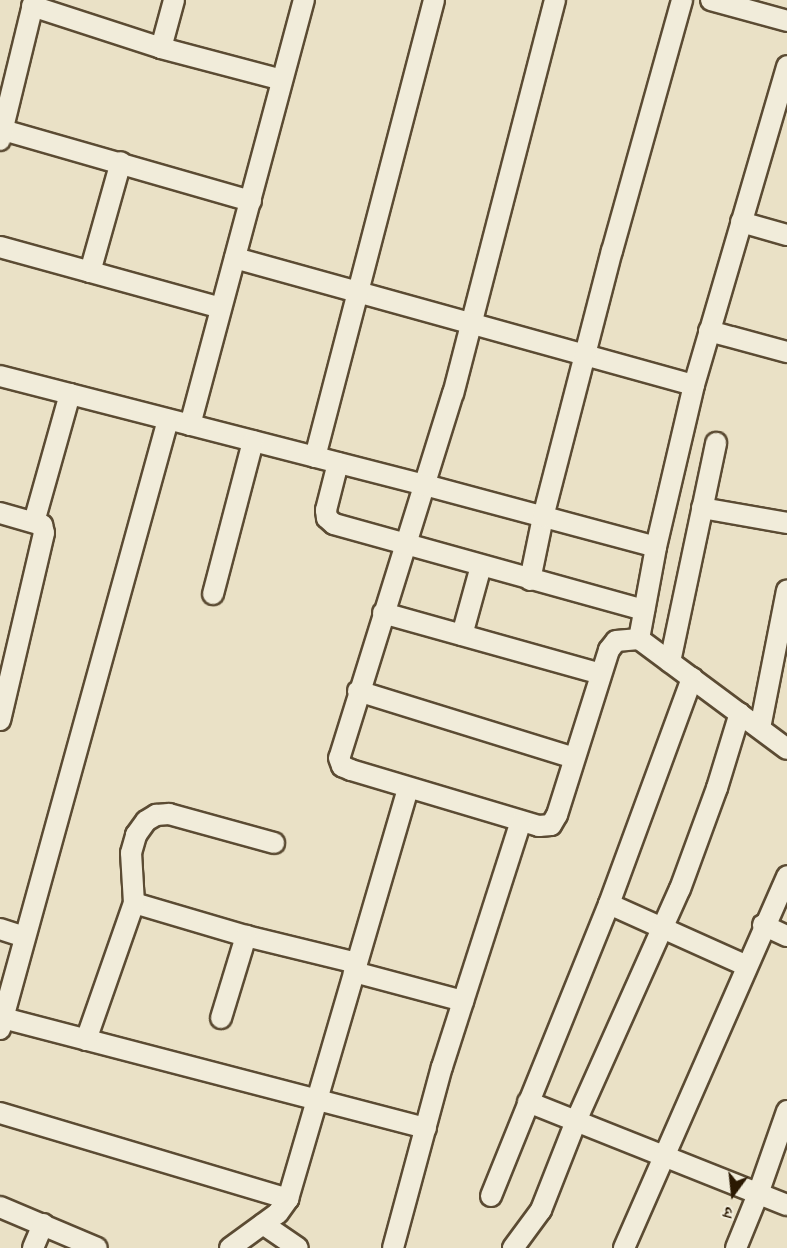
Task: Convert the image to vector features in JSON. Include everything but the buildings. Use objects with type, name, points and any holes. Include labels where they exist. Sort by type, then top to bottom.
[{"type":"street","points":[[161,48],[174,0]]},
{"type":"street","points":[[190,425],[304,0]]},
{"type":"street","points":[[315,457],[434,0]]},
{"type":"street","points":[[555,0],[472,326],[425,485],[382,613],[339,758],[342,766],[408,788],[539,826],[550,825],[557,815],[609,650],[616,641],[639,639],[787,749]]},
{"type":"street","points":[[530,580],[543,518],[585,355],[682,0]]},
{"type":"street","points":[[711,0],[787,21]]},
{"type":"street","points":[[251,201],[2,124],[33,3],[161,48],[282,80]]},
{"type":"street","points":[[639,639],[656,547],[694,385],[787,66]]},
{"type":"street","points":[[90,272],[121,162]]},
{"type":"street","points":[[741,222],[787,235]]},
{"type":"street","points":[[0,247],[220,308]]},
{"type":"street","points":[[235,258],[472,326],[694,385]]},
{"type":"street","points":[[709,331],[787,352]]},
{"type":"street","points":[[0,376],[656,547]]},
{"type":"street","points":[[34,522],[70,394]]},
{"type":"street","points":[[168,420],[2,1024],[86,1040],[426,1128]]},
{"type":"street","points":[[213,594],[253,441]]},
{"type":"street","points":[[669,663],[716,443]]},
{"type":"street","points":[[338,463],[326,510],[327,518],[334,524],[644,610]]},
{"type":"street","points":[[702,508],[787,523]]},
{"type":"street","points":[[0,513],[42,525],[44,533],[0,720]]},
{"type":"street","points":[[462,635],[481,566]]},
{"type":"street","points":[[760,728],[787,591]]},
{"type":"street","points":[[382,613],[601,674]]},
{"type":"street","points":[[491,1196],[609,904],[692,678]]},
{"type":"street","points":[[358,691],[574,758]]},
{"type":"street","points":[[513,1248],[541,1210],[576,1121],[663,928],[696,845],[740,713]]},
{"type":"street","points":[[230,1248],[278,1214],[288,1199],[408,788]]},
{"type":"street","points":[[86,1040],[134,903],[131,853],[136,835],[146,821],[156,815],[169,814],[274,843]]},
{"type":"street","points":[[393,1248],[462,1001],[521,821]]},
{"type":"street","points":[[624,1248],[666,1157],[763,925],[787,876]]},
{"type":"street","points":[[134,903],[355,967],[462,1001]]},
{"type":"street","points":[[609,904],[747,966]]},
{"type":"street","points":[[763,925],[787,936]]},
{"type":"street","points":[[0,929],[25,937]]},
{"type":"street","points":[[221,1018],[246,936]]},
{"type":"street","points":[[528,1102],[787,1205]]},
{"type":"street","points":[[736,1248],[787,1111]]},
{"type":"street","points":[[0,1113],[288,1199]]},
{"type":"street","points":[[0,1207],[97,1248]]},
{"type":"street","points":[[33,1248],[44,1224]]},
{"type":"street","points":[[263,1224],[298,1248]]}]
